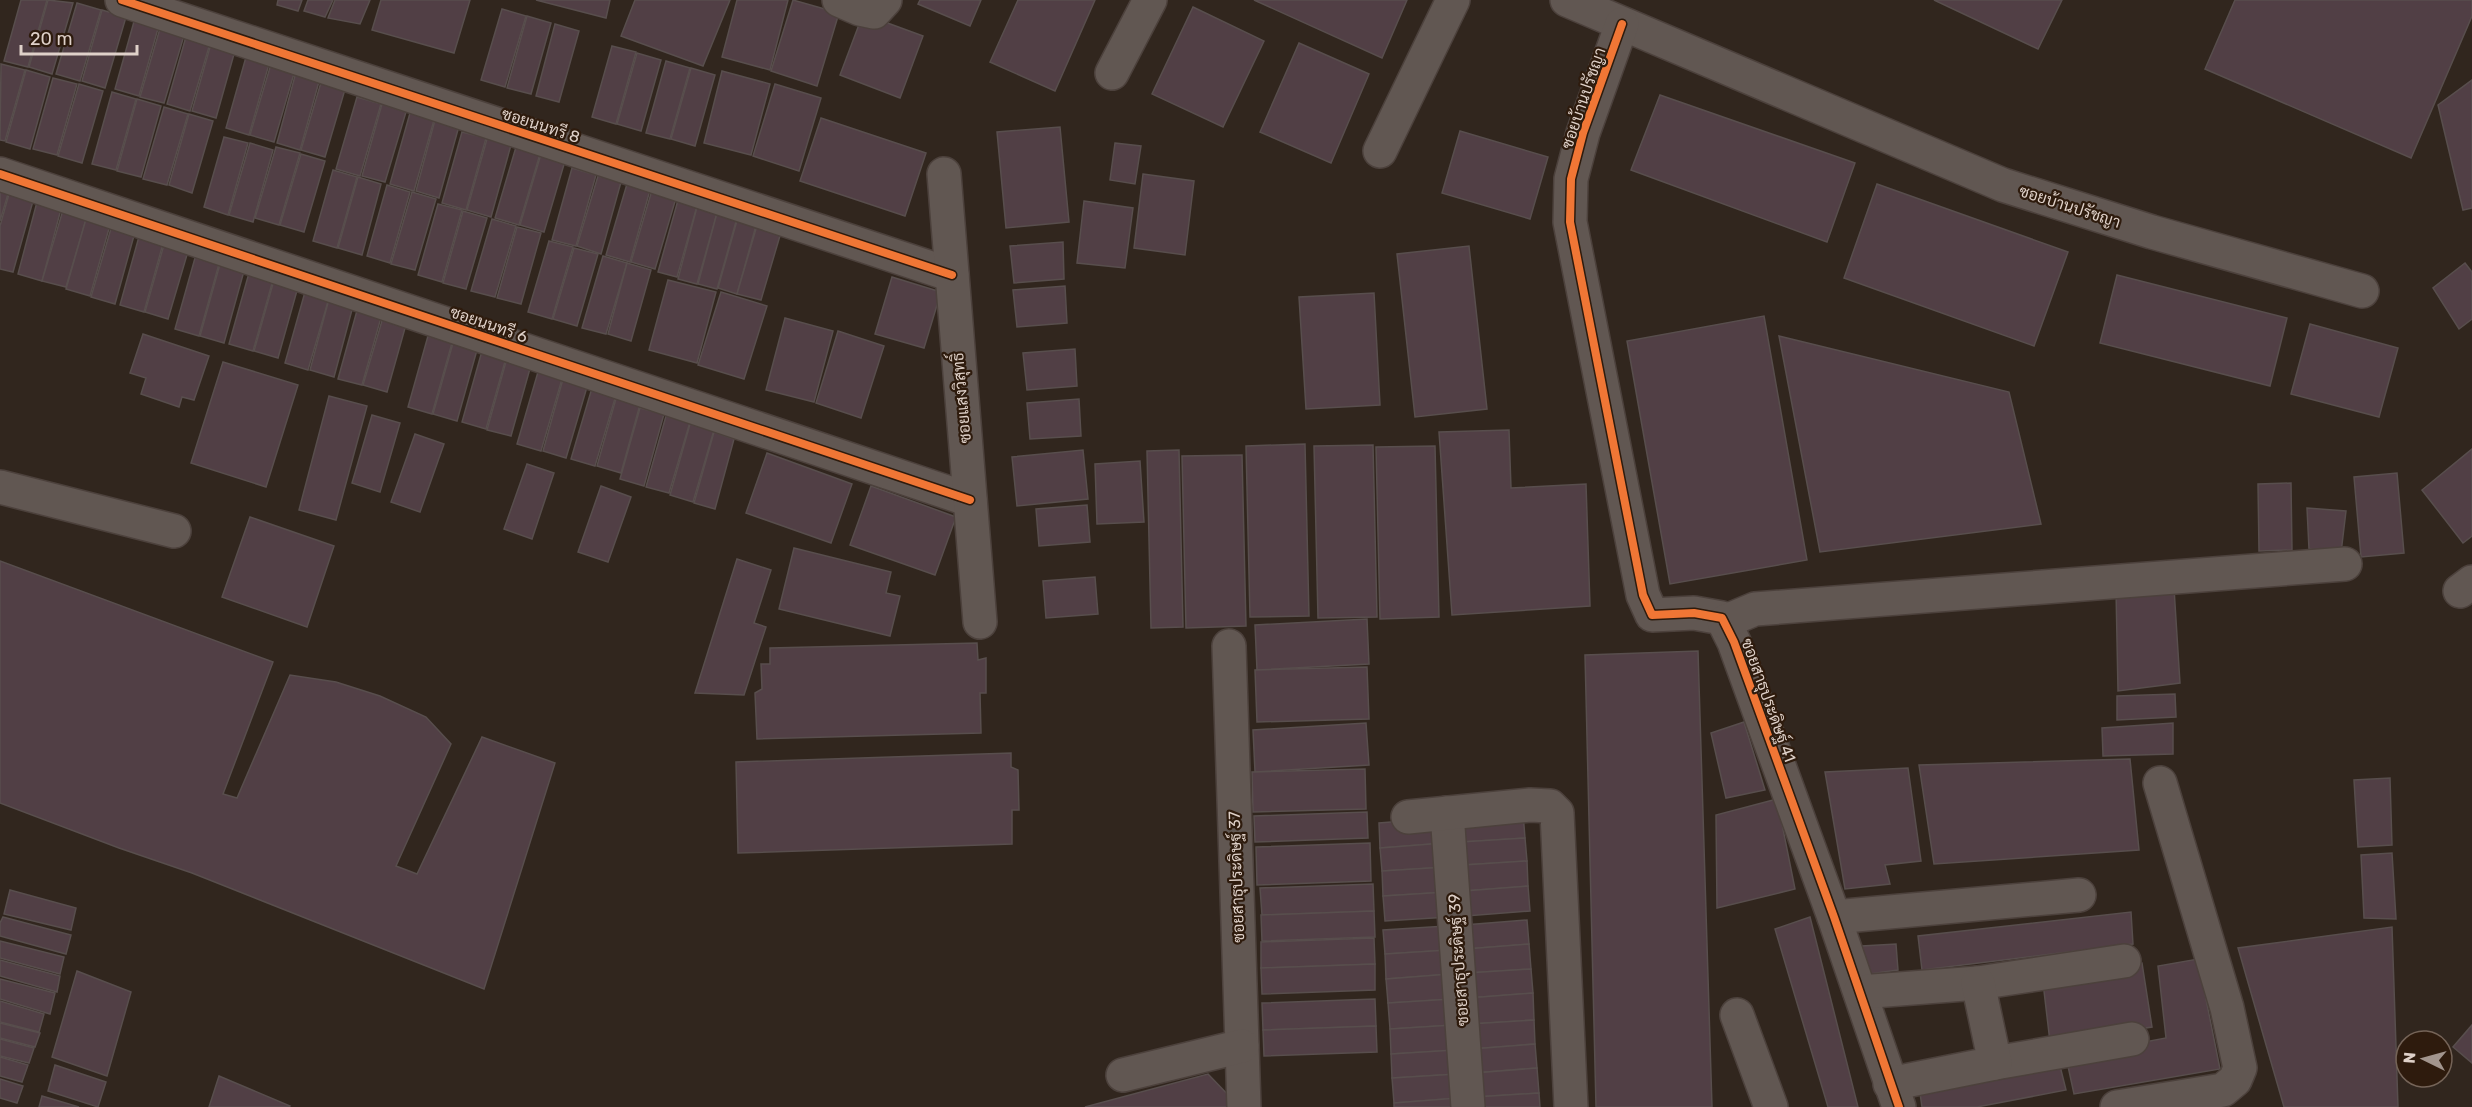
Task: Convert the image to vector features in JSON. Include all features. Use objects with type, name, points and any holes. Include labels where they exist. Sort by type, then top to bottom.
[{"type":"street","name":"ซอยนนทรี 8","points":[[122,0],[952,275]]},
{"type":"street","points":[[839,0],[860,9],[879,6]]},
{"type":"street","points":[[1112,72],[1149,0]]},
{"type":"street","points":[[1380,151],[1453,0]]},
{"type":"street","name":"ซอยบ้านปรัชญา","points":[[1567,0],[2002,185],[2152,232],[2362,291]]},
{"type":"street","name":"ซอยบ้านปรัชญา","points":[[1574,252],[1570,222],[1571,180],[1583,133],[1622,24]]},
{"type":"street","name":"ซอยนนทรี 6","points":[[0,174],[970,500]]},
{"type":"street","name":"ซอยแสงวิสุทธิ์","points":[[944,174],[980,622]]},
{"type":"street","name":"ซอยสาธุประดิษฐ์ 41","points":[[1574,252],[1643,595],[1652,615],[1694,613],[1722,618],[1725,622],[1834,917],[1895,1095]]},
{"type":"street","points":[[0,487],[174,531]]},
{"type":"street","points":[[1725,622],[1755,609],[2345,564]]},
{"type":"street","name":"ซอยสาธุประดิษฐ์ 37","points":[[1229,646],[1244,1107]]},
{"type":"street","points":[[2117,1107],[2223,1090],[2235,1080],[2240,1068],[2227,1008],[2160,783]]},
{"type":"street","points":[[1408,817],[1530,805],[1550,806],[1557,813],[1571,1107]]},
{"type":"street","name":"ซอยสาธุประดิษฐ์ 39","points":[[1447,813],[1468,1107]]},
{"type":"street","points":[[1834,917],[2079,895]]},
{"type":"street","points":[[1860,992],[1978,983],[2124,961]]},
{"type":"street","points":[[1978,983],[1995,1063]]},
{"type":"street","points":[[1737,1015],[1771,1107]]},
{"type":"street","points":[[1895,1095],[1995,1063],[2132,1039]]},
{"type":"street","points":[[1122,1075],[1242,1046]]},
{"type":"building","points":[[21,0],[47,0],[28,67],[4,61]]},
{"type":"building","points":[[48,0],[73,3],[52,74],[29,67]]},
{"type":"building","points":[[278,0],[302,0],[298,11],[277,5]]},
{"type":"building","points":[[308,0],[333,0],[325,17],[304,11]]},
{"type":"building","points":[[335,0],[370,0],[360,24],[328,18]]},
{"type":"building","points":[[381,0],[470,0],[454,53],[372,30]]},
{"type":"building","points":[[536,0],[610,0],[606,18]]},
{"type":"building","points":[[635,0],[730,0],[703,66],[621,36]]},
{"type":"building","points":[[737,0],[788,0],[770,70],[722,57]]},
{"type":"building","points":[[793,0],[839,13],[817,86],[771,71]]},
{"type":"building","points":[[920,0],[981,0],[970,26],[918,4]]},
{"type":"building","points":[[1018,0],[1095,0],[1055,91],[990,62]]},
{"type":"building","points":[[1254,0],[1407,0],[1382,58]]},
{"type":"building","points":[[1934,0],[2062,0],[2038,49]]},
{"type":"building","points":[[2235,0],[2472,0],[2472,16],[2411,158],[2205,69]]},
{"type":"building","points":[[77,3],[101,10],[80,81],[56,74]]},
{"type":"building","points":[[1193,7],[1264,41],[1223,127],[1152,94]]},
{"type":"building","points":[[502,9],[526,16],[505,87],[481,80]]},
{"type":"building","points":[[102,10],[126,17],[105,88],[82,81]]},
{"type":"building","points":[[863,14],[923,36],[900,98],[840,75]]},
{"type":"building","points":[[527,16],[551,23],[531,94],[507,88]]},
{"type":"building","points":[[135,18],[159,25],[139,96],[115,89]]},
{"type":"building","points":[[555,24],[579,31],[559,102],[536,96]]},
{"type":"building","points":[[161,25],[185,32],[164,103],[140,97]]},
{"type":"building","points":[[187,33],[211,40],[190,111],[167,104]]},
{"type":"building","points":[[212,40],[236,47],[216,118],[192,111]]},
{"type":"building","points":[[1299,43],[1369,74],[1331,163],[1260,132]]},
{"type":"building","points":[[612,46],[636,52],[616,124],[592,117]]},
{"type":"building","points":[[637,53],[661,60],[641,131],[617,124]]},
{"type":"building","points":[[246,57],[269,64],[249,135],[226,128]]},
{"type":"building","points":[[666,61],[690,68],[670,139],[646,133]]},
{"type":"building","points":[[1,64],[25,70],[5,141],[0,140]]},
{"type":"building","points":[[271,64],[295,70],[274,142],[250,135]]},
{"type":"building","points":[[691,68],[715,75],[695,146],[671,139]]},
{"type":"building","points":[[26,70],[50,77],[30,149],[6,142]]},
{"type":"building","points":[[722,71],[770,84],[751,155],[704,143]]},
{"type":"building","points":[[296,72],[320,78],[300,150],[277,143]]},
{"type":"building","points":[[53,78],[77,84],[57,155],[33,149]]},
{"type":"building","points":[[322,79],[346,86],[325,157],[301,150]]},
{"type":"building","points":[[2472,80],[2472,208],[2463,210],[2438,105]]},
{"type":"building","points":[[79,84],[103,91],[82,163],[58,156]]},
{"type":"building","points":[[775,84],[821,98],[799,171],[753,156]]},
{"type":"building","points":[[112,92],[136,99],[116,170],[92,164]]},
{"type":"building","points":[[1660,95],[1855,163],[1827,242],[1631,170]]},
{"type":"building","points":[[357,97],[381,104],[360,176],[336,169]]},
{"type":"building","points":[[137,99],[161,106],[141,177],[117,171]]},
{"type":"building","points":[[382,104],[406,112],[385,182],[362,176]]},
{"type":"building","points":[[164,107],[188,114],[167,185],[143,179]]},
{"type":"building","points":[[410,113],[434,120],[414,191],[390,184]]},
{"type":"building","points":[[189,114],[213,121],[192,193],[169,185]]},
{"type":"building","points":[[821,118],[926,153],[905,216],[800,181]]},
{"type":"building","points":[[435,120],[459,126],[439,198],[416,191]]},
{"type":"building","points":[[1060,127],[1069,222],[1006,228],[997,132]]},
{"type":"building","points":[[1460,131],[1548,157],[1530,219],[1442,193]]},
{"type":"building","points":[[462,132],[486,138],[466,210],[442,203]]},
{"type":"building","points":[[224,137],[248,143],[228,215],[204,207]]},
{"type":"building","points":[[487,139],[511,145],[491,217],[467,210]]},
{"type":"building","points":[[250,143],[273,150],[253,222],[229,215]]},
{"type":"building","points":[[1115,143],[1141,146],[1135,184],[1110,180]]},
{"type":"building","points":[[276,147],[300,153],[279,225],[255,218]]},
{"type":"building","points":[[516,147],[540,154],[519,225],[495,218]]},
{"type":"building","points":[[301,154],[325,161],[304,232],[280,225]]},
{"type":"building","points":[[541,154],[565,161],[544,232],[520,225]]},
{"type":"building","points":[[572,168],[596,175],[576,246],[552,240]]},
{"type":"building","points":[[333,170],[357,177],[337,248],[313,241]]},
{"type":"building","points":[[1143,174],[1194,181],[1185,255],[1134,248]]},
{"type":"building","points":[[598,176],[621,182],[601,254],[577,246]]},
{"type":"building","points":[[358,177],[381,184],[362,255],[338,248]]},
{"type":"building","points":[[627,184],[650,190],[630,262],[606,255]]},
{"type":"building","points":[[1877,184],[2068,252],[2034,346],[1844,278]]},
{"type":"building","points":[[387,185],[410,192],[390,263],[367,256]]},
{"type":"building","points":[[652,190],[676,198],[655,269],[631,262]]},
{"type":"building","points":[[0,192],[8,194],[0,221]]},
{"type":"building","points":[[412,192],[436,199],[415,270],[391,264]]},
{"type":"building","points":[[9,194],[33,201],[13,272],[0,269],[0,226]]},
{"type":"building","points":[[678,200],[697,206],[677,277],[658,272]]},
{"type":"building","points":[[1084,201],[1133,208],[1125,268],[1077,263]]},
{"type":"building","points":[[37,202],[61,209],[42,281],[18,274]]},
{"type":"building","points":[[438,204],[462,210],[442,282],[418,275]]},
{"type":"building","points":[[697,207],[717,213],[697,284],[678,279]]},
{"type":"building","points":[[63,210],[87,216],[66,287],[42,281]]},
{"type":"building","points":[[463,211],[487,218],[466,289],[443,283]]},
{"type":"building","points":[[717,213],[737,218],[717,289],[698,284]]},
{"type":"building","points":[[738,217],[757,222],[737,294],[718,288]]},
{"type":"building","points":[[86,219],[110,225],[90,296],[66,289]]},
{"type":"building","points":[[492,219],[516,226],[495,297],[471,291]]},
{"type":"building","points":[[758,222],[782,229],[761,300],[737,294]]},
{"type":"building","points":[[112,225],[135,232],[115,304],[91,297]]},
{"type":"building","points":[[517,227],[541,233],[521,304],[497,298]]},
{"type":"building","points":[[140,233],[164,240],[144,312],[120,305]]},
{"type":"building","points":[[165,241],[189,248],[168,319],[145,312]]},
{"type":"building","points":[[549,241],[573,247],[552,319],[528,312]]},
{"type":"building","points":[[1063,242],[1064,279],[1014,283],[1010,246]]},
{"type":"building","points":[[1469,246],[1487,409],[1415,417],[1397,254]]},
{"type":"building","points":[[574,248],[598,254],[577,326],[553,319]]},
{"type":"building","points":[[603,256],[627,263],[606,334],[582,328]]},
{"type":"building","points":[[195,258],[219,264],[199,336],[175,329]]},
{"type":"building","points":[[627,263],[651,270],[631,341],[608,334]]},
{"type":"building","points":[[2465,263],[2472,272],[2472,319],[2459,329],[2433,288]]},
{"type":"building","points":[[220,264],[244,271],[224,343],[200,336]]},
{"type":"building","points":[[249,273],[273,280],[253,351],[229,344]]},
{"type":"building","points":[[2117,275],[2287,318],[2270,386],[2100,343]]},
{"type":"building","points":[[892,277],[941,292],[924,348],[875,334]]},
{"type":"building","points":[[274,280],[298,287],[278,358],[254,351]]},
{"type":"building","points":[[668,280],[716,292],[697,363],[649,350]]},
{"type":"building","points":[[1065,286],[1067,323],[1017,327],[1013,290]]},
{"type":"building","points":[[305,292],[329,298],[308,370],[285,363]]},
{"type":"building","points":[[721,292],[767,306],[744,379],[698,365]]},
{"type":"building","points":[[1374,293],[1380,405],[1306,409],[1299,297]]},
{"type":"building","points":[[329,299],[353,306],[334,377],[310,370]]},
{"type":"building","points":[[358,307],[382,314],[362,385],[338,379]]},
{"type":"building","points":[[384,314],[407,321],[387,392],[363,385]]},
{"type":"building","points":[[1764,316],[1807,560],[1670,584],[1627,341]]},
{"type":"building","points":[[785,318],[833,331],[814,402],[766,390]]},
{"type":"building","points":[[2310,324],[2398,348],[2379,417],[2291,394]]},
{"type":"building","points":[[838,331],[884,346],[861,418],[816,403]]},
{"type":"building","points":[[143,334],[209,356],[194,400],[182,397],[179,407],[141,394],[146,378],[130,373]]},
{"type":"building","points":[[428,336],[452,343],[432,414],[408,407]]},
{"type":"building","points":[[1779,336],[2009,392],[2041,524],[1820,552]]},
{"type":"building","points":[[453,343],[477,350],[457,421],[433,414]]},
{"type":"building","points":[[1075,349],[1077,386],[1027,390],[1023,353]]},
{"type":"building","points":[[482,351],[506,358],[486,429],[462,422]]},
{"type":"building","points":[[507,358],[531,365],[511,436],[487,430]]},
{"type":"building","points":[[223,362],[298,385],[266,487],[191,463]]},
{"type":"building","points":[[538,372],[562,379],[541,451],[517,444]]},
{"type":"building","points":[[563,379],[587,387],[566,458],[543,451]]},
{"type":"building","points":[[592,388],[616,395],[595,466],[571,459]]},
{"type":"building","points":[[617,395],[641,401],[621,473],[597,466]]},
{"type":"building","points":[[329,396],[367,406],[336,520],[299,510]]},
{"type":"building","points":[[1079,399],[1081,436],[1030,439],[1027,403]]},
{"type":"building","points":[[640,408],[664,414],[644,486],[620,479]]},
{"type":"building","points":[[372,415],[400,423],[380,492],[352,483]]},
{"type":"building","points":[[666,416],[690,422],[669,493],[646,487]]},
{"type":"building","points":[[690,424],[714,430],[693,502],[670,495]]},
{"type":"building","points":[[1509,430],[1511,488],[1586,484],[1590,606],[1452,615],[1439,432]]},
{"type":"building","points":[[714,432],[734,439],[715,509],[694,503]]},
{"type":"building","points":[[415,434],[444,444],[420,512],[391,502]]},
{"type":"building","points":[[1305,444],[1309,616],[1250,617],[1246,446]]},
{"type":"building","points":[[1373,445],[1377,617],[1318,618],[1314,446]]},
{"type":"building","points":[[1435,446],[1439,617],[1380,619],[1376,447]]},
{"type":"building","points":[[2472,449],[2472,536],[2463,543],[2422,490]]},
{"type":"building","points":[[1083,450],[1088,499],[1017,506],[1012,457]]},
{"type":"building","points":[[1179,450],[1183,627],[1151,628],[1147,451]]},
{"type":"building","points":[[767,453],[852,484],[831,543],[746,513]]},
{"type":"building","points":[[1242,455],[1246,626],[1186,628],[1182,456]]},
{"type":"building","points":[[1140,461],[1144,522],[1097,524],[1095,464]]},
{"type":"building","points":[[527,464],[554,473],[532,539],[504,529]]},
{"type":"building","points":[[2397,473],[2404,553],[2361,557],[2354,477]]},
{"type":"building","points":[[2291,483],[2292,550],[2259,551],[2258,484]]},
{"type":"building","points":[[601,486],[631,497],[608,562],[578,552]]},
{"type":"building","points":[[871,486],[956,517],[935,575],[850,545]]},
{"type":"building","points":[[1087,505],[1090,542],[1039,546],[1036,509]]},
{"type":"building","points":[[2307,508],[2346,511],[2341,553],[2309,549]]},
{"type":"building","points":[[250,517],[334,546],[307,627],[222,597]]},
{"type":"building","points":[[794,548],[891,572],[886,593],[900,596],[890,636],[779,609]]},
{"type":"building","points":[[737,559],[771,570],[754,623],[766,627],[744,695],[695,693]]},
{"type":"building","points":[[0,561],[273,662],[223,794],[237,798],[290,675],[336,682],[380,696],[426,717],[451,744],[396,866],[417,874],[482,737],[555,763],[484,989],[192,873],[0,803]]},
{"type":"building","points":[[1095,577],[1098,614],[1046,618],[1043,581]]},
{"type":"building","points":[[2174,588],[2180,683],[2118,691],[2116,590]]},
{"type":"building","points":[[1367,619],[1369,664],[1257,670],[1255,625]]},
{"type":"building","points":[[977,643],[978,660],[986,658],[986,693],[980,693],[981,733],[757,739],[755,693],[762,689],[761,664],[770,664],[770,648]]},
{"type":"building","points":[[1698,651],[1712,1107],[1596,1107],[1585,655]]},
{"type":"building","points":[[1367,667],[1369,719],[1257,722],[1255,670]]},
{"type":"building","points":[[2175,694],[2176,717],[2117,720],[2117,696]]},
{"type":"building","points":[[1744,722],[1765,790],[1726,798],[1711,733]]},
{"type":"building","points":[[1366,723],[1369,765],[1255,772],[1253,730]]},
{"type":"building","points":[[2173,723],[2173,754],[2103,756],[2102,728]]},
{"type":"building","points":[[1011,753],[1011,767],[1018,770],[1019,810],[1012,810],[1012,844],[738,853],[736,762]]},
{"type":"building","points":[[2130,759],[2139,850],[1934,864],[1919,765]]},
{"type":"building","points":[[1908,768],[1921,861],[1885,865],[1890,884],[1845,889],[1825,772]]},
{"type":"building","points":[[1365,769],[1366,809],[1253,812],[1252,772]]},
{"type":"building","points":[[2390,778],[2392,845],[2358,847],[2354,780]]},
{"type":"building","points":[[1777,799],[1795,889],[1717,908],[1716,815]]},
{"type":"building","points":[[1367,812],[1368,838],[1255,842],[1254,816]]},
{"type":"building","points":[[1523,813],[1525,838],[1461,842],[1460,817]]},
{"type":"building","points":[[1442,818],[1444,843],[1380,848],[1379,823]]},
{"type":"building","points":[[1525,838],[1527,861],[1463,865],[1461,842]]},
{"type":"building","points":[[1370,843],[1371,881],[1257,885],[1256,847]]},
{"type":"building","points":[[1444,843],[1446,867],[1382,871],[1380,848]]},
{"type":"building","points":[[2392,853],[2396,919],[2364,918],[2361,855]]},
{"type":"building","points":[[1527,861],[1528,886],[1464,891],[1463,865]]},
{"type":"building","points":[[1446,867],[1447,892],[1383,896],[1382,871]]},
{"type":"building","points":[[1373,884],[1374,911],[1262,915],[1260,888]]},
{"type":"building","points":[[1528,886],[1530,911],[1466,916],[1464,891]]},
{"type":"building","points":[[10,890],[76,908],[71,930],[4,914]]},
{"type":"building","points":[[1447,892],[1449,917],[1385,921],[1383,896]]},
{"type":"building","points":[[1374,911],[1375,937],[1262,941],[1261,915]]},
{"type":"building","points":[[2131,912],[2133,944],[1922,970],[1918,936]]},
{"type":"building","points":[[3,917],[71,935],[66,954],[0,936],[0,923]]},
{"type":"building","points":[[1810,917],[1858,1107],[1828,1107],[1775,929]]},
{"type":"building","points":[[1527,920],[1529,944],[1466,949],[1464,925]]},
{"type":"building","points":[[1446,926],[1448,950],[1385,954],[1383,930]]},
{"type":"building","points":[[2392,927],[2395,1029],[2394,1089],[2397,1089],[2398,1107],[2284,1107],[2238,948]]},
{"type":"building","points":[[1374,938],[1375,964],[1261,968],[1261,942]]},
{"type":"building","points":[[0,941],[64,957],[60,974],[0,958]]},
{"type":"building","points":[[1529,944],[1531,969],[1467,973],[1466,949]]},
{"type":"building","points":[[1896,944],[1898,970],[1869,974],[1862,946]]},
{"type":"building","points":[[1448,950],[1450,974],[1386,979],[1385,954]]},
{"type":"building","points":[[2198,959],[2220,1069],[2074,1094],[2066,1057],[2166,1038],[2158,966]]},
{"type":"building","points":[[0,960],[60,976],[57,992],[0,976]]},
{"type":"building","points":[[2142,963],[2152,1027],[2050,1042],[2042,974]]},
{"type":"building","points":[[1375,964],[1375,990],[1262,994],[1261,968]]},
{"type":"building","points":[[1531,969],[1533,993],[1468,998],[1467,973]]},
{"type":"building","points":[[77,971],[131,992],[107,1076],[52,1057]]},
{"type":"building","points":[[1450,974],[1452,999],[1388,1003],[1386,979]]},
{"type":"building","points":[[0,979],[55,993],[50,1014],[0,999]]},
{"type":"building","points":[[1533,993],[1534,1020],[1470,1024],[1468,998]]},
{"type":"building","points":[[1375,999],[1376,1026],[1263,1030],[1262,1003]]},
{"type":"building","points":[[1452,999],[1453,1025],[1390,1029],[1388,1003]]},
{"type":"building","points":[[0,1001],[44,1014],[39,1032],[0,1022]]},
{"type":"building","points":[[1534,1020],[1535,1044],[1472,1049],[1470,1024]]},
{"type":"building","points":[[0,1023],[40,1033],[35,1047],[0,1038]]},
{"type":"building","points":[[1453,1025],[1455,1050],[1391,1054],[1390,1029]]},
{"type":"building","points":[[2472,1025],[2472,1063],[2454,1046]]},
{"type":"building","points":[[1376,1026],[1377,1052],[1264,1056],[1263,1030]]},
{"type":"building","points":[[0,1039],[34,1048],[29,1063],[0,1056]]},
{"type":"building","points":[[1535,1044],[1537,1068],[1474,1073],[1472,1049]]},
{"type":"building","points":[[1455,1050],[1457,1074],[1392,1078],[1391,1054]]},
{"type":"building","points":[[0,1057],[28,1065],[22,1082],[0,1076]]},
{"type":"building","points":[[2058,1058],[2066,1090],[1977,1107],[1922,1107],[1919,1086]]},
{"type":"building","points":[[55,1065],[106,1082],[98,1107],[48,1091]]},
{"type":"building","points":[[1537,1068],[1539,1093],[1475,1097],[1474,1073]]},
{"type":"building","points":[[1208,1074],[1234,1101],[1234,1107],[1085,1107]]},
{"type":"building","points":[[1457,1074],[1458,1098],[1394,1103],[1392,1078]]},
{"type":"building","points":[[219,1076],[290,1106],[209,1107]]},
{"type":"building","points":[[0,1079],[23,1086],[17,1103],[0,1098]]},
{"type":"building","points":[[1539,1093],[1540,1107],[1476,1107],[1475,1097]]},
{"type":"building","points":[[42,1096],[79,1107],[39,1107]]},
{"type":"building","points":[[1458,1098],[1459,1107],[1394,1107],[1394,1103]]},
{"type":"cycle path","points":[[122,0],[952,275]]},
{"type":"cycle path","points":[[1622,24],[1583,133],[1571,179],[1570,222],[1643,595],[1652,615],[1694,613],[1722,618],[1734,642],[1834,917],[1899,1107]]},
{"type":"cycle path","points":[[0,174],[970,500]]}]
